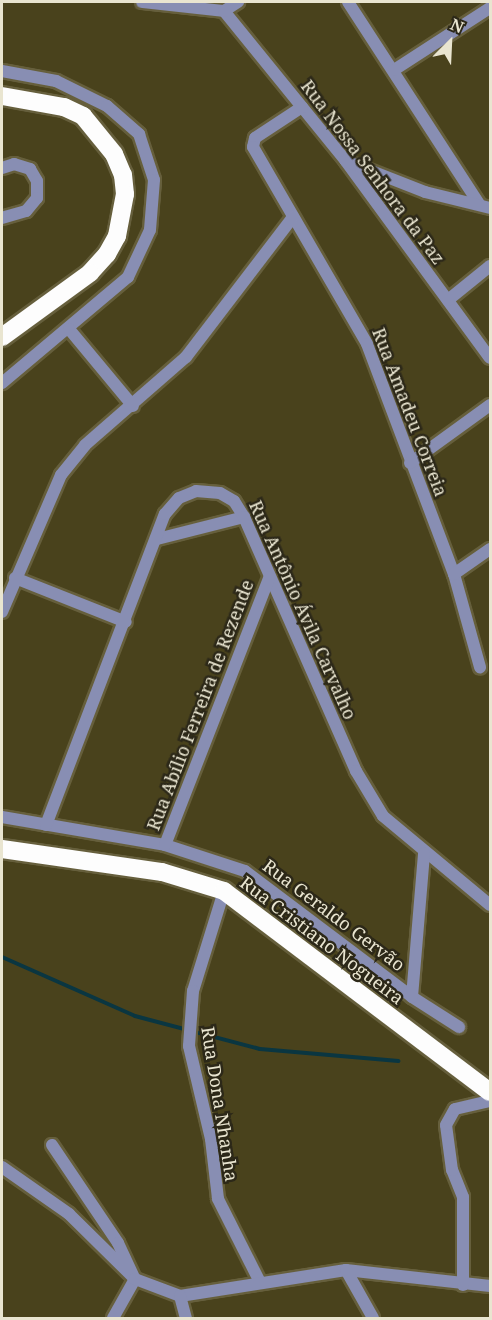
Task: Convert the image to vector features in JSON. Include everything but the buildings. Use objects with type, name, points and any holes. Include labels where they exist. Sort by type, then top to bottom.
[{"type":"highway","points":[[2,96],[64,107],[83,116],[114,154],[123,175],[125,194],[117,236],[107,255],[90,273],[2,337]]},
{"type":"highway","name":"Rua Cristiano Nogueira","points":[[2,849],[162,872],[224,891],[490,1092]]},
{"type":"street","points":[[142,2],[224,11],[238,2]]},
{"type":"street","points":[[348,2],[485,206]]},
{"type":"street","points":[[394,70],[490,7],[488,2]]},
{"type":"street","name":"Rua Nossa Senhora da Paz","points":[[224,11],[345,160],[490,358]]},
{"type":"street","points":[[2,70],[56,81],[107,106],[139,134],[154,180],[150,230],[141,256],[128,277],[69,329],[2,383]]},
{"type":"street","name":"Rua Amadeu Correia","points":[[302,107],[253,143],[367,344],[454,574],[480,667]]},
{"type":"street","points":[[345,160],[425,192],[485,206]]},
{"type":"street","points":[[2,168],[14,164],[30,169],[37,189],[37,198],[26,211],[2,218]]},
{"type":"street","points":[[2,612],[60,475],[85,445],[186,357],[293,217]]},
{"type":"street","points":[[448,300],[490,266]]},
{"type":"street","points":[[69,329],[132,406]]},
{"type":"street","points":[[411,463],[490,405]]},
{"type":"street","name":"Rua Antônio Ávila Carvalho","points":[[46,825],[126,622],[165,514],[179,498],[196,491],[220,493],[234,501],[244,517],[356,771],[383,816],[424,854],[490,905]]},
{"type":"street","points":[[157,539],[244,517]]},
{"type":"street","points":[[454,574],[490,549]]},
{"type":"street","points":[[15,578],[126,622]]},
{"type":"street","name":"Rua Abílio Ferreira de Rezende","points":[[165,845],[269,578]]},
{"type":"street","name":"Rua Geraldo Gervão","points":[[2,817],[165,845],[245,871],[412,997],[459,1027]]},
{"type":"street","points":[[412,997],[424,854]]},
{"type":"street","name":"Rua Dona Nhanha","points":[[224,891],[189,1014],[189,1047],[210,1131],[218,1199],[260,1282]]},
{"type":"street","points":[[463,1285],[463,1197],[452,1170],[446,1125],[455,1109],[490,1101]]},
{"type":"street","points":[[52,1145],[118,1243],[135,1279]]},
{"type":"street","points":[[2,1167],[69,1214],[135,1279],[180,1296],[346,1270],[463,1285],[490,1286]]},
{"type":"street","points":[[346,1270],[371,1318]]},
{"type":"street","points":[[113,1318],[135,1279]]},
{"type":"street","points":[[180,1296],[186,1318]]},
{"type":"waterway","points":[[2,957],[135,1016],[260,1049],[398,1061]]}]
